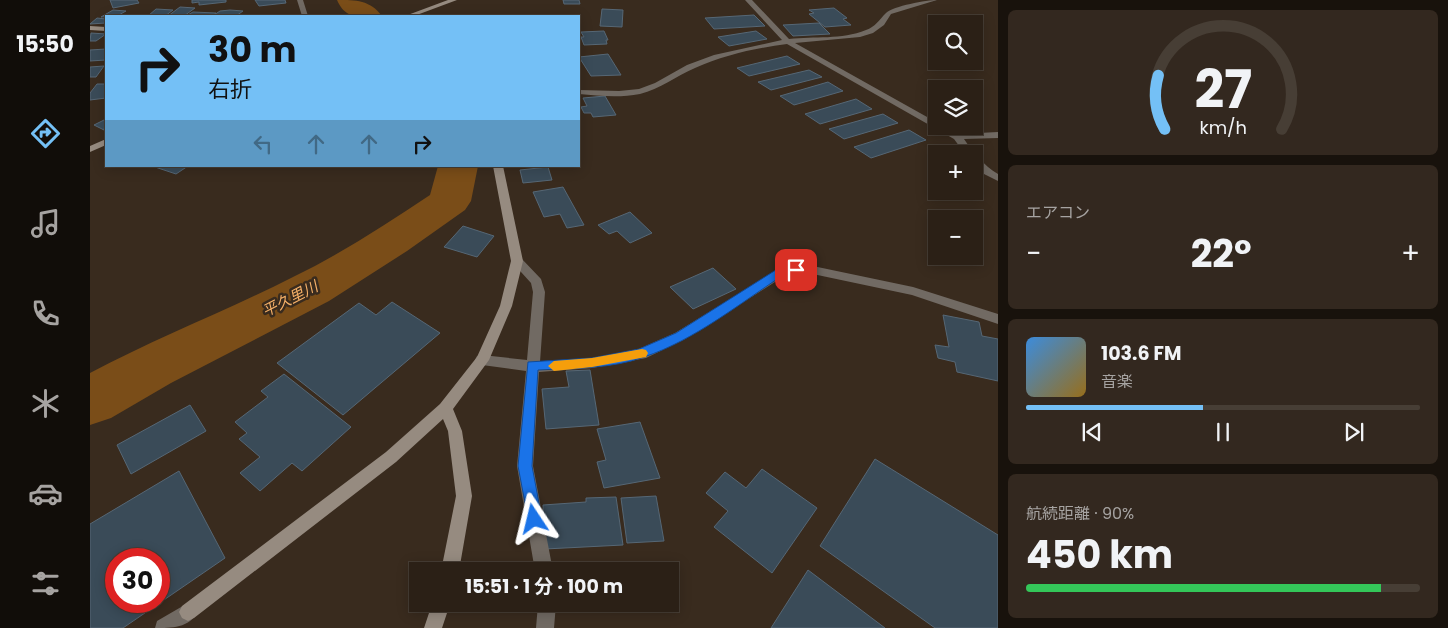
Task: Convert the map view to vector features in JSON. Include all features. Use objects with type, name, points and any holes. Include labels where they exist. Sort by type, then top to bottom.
[{"type":"street","points":[[300,0],[305,15]]},
{"type":"street","points":[[422,14],[454,0]]},
{"type":"street","points":[[748,0],[787,41],[928,121]]},
{"type":"street","points":[[580,92],[630,93],[656,86],[694,65],[736,52],[787,41],[852,37],[874,31],[885,22],[889,13],[934,0]]},
{"type":"street","points":[[90,28],[105,30]]},
{"type":"street","points":[[953,135],[963,145]]},
{"type":"street","points":[[957,137],[998,135]]},
{"type":"street","points":[[90,149],[105,142]]},
{"type":"street","points":[[164,628],[188,612],[391,456],[445,408],[482,360],[506,306],[517,261],[498,167]]},
{"type":"street","points":[[983,167],[998,178]]},
{"type":"street","points":[[517,261],[538,282],[539,292],[525,466],[542,562]]},
{"type":"street","points":[[482,360],[532,366],[592,363],[641,354],[680,336],[783,271],[808,269],[913,291],[998,319]]},
{"type":"street","points":[[445,408],[455,431],[464,496],[452,562]]},
{"type":"street","points":[[433,628],[438,612]]},
{"type":"street","points":[[545,628],[546,612]]},
{"type":"building","points":[[110,0],[137,0],[139,3],[113,8]]},
{"type":"building","points":[[192,0],[226,0],[226,2],[199,5],[199,2],[192,3]]},
{"type":"building","points":[[255,0],[285,0],[286,3],[259,6]]},
{"type":"building","points":[[563,0],[579,0],[580,4],[564,4]]},
{"type":"building","points":[[180,7],[195,8],[185,15],[169,15]]},
{"type":"building","points":[[834,8],[847,18],[843,19],[851,25],[825,27],[809,14],[814,13],[809,10]]},
{"type":"building","points":[[156,9],[173,10],[166,15],[149,15]]},
{"type":"building","points":[[602,9],[623,10],[622,27],[600,26]]},
{"type":"building","points":[[113,10],[126,11],[119,15],[105,15],[105,17],[101,17]]},
{"type":"building","points":[[220,11],[243,11],[237,15],[214,15]]},
{"type":"building","points":[[193,12],[216,13],[213,15],[188,15]]},
{"type":"building","points":[[754,15],[765,26],[714,29],[705,18]]},
{"type":"building","points":[[97,18],[105,19],[105,23],[90,24]]},
{"type":"building","points":[[819,23],[830,34],[793,36],[783,25]]},
{"type":"building","points":[[604,31],[608,40],[606,40],[607,44],[584,45],[581,37],[584,37],[581,32]]},
{"type":"building","points":[[756,31],[767,39],[729,46],[718,37]]},
{"type":"building","points":[[91,33],[105,34],[96,41],[90,41]]},
{"type":"building","points":[[105,49],[105,60],[90,61],[90,50]]},
{"type":"building","points":[[608,54],[621,75],[591,76],[580,57]]},
{"type":"building","points":[[787,56],[800,64],[749,76],[737,68]]},
{"type":"building","points":[[104,66],[96,77],[90,77],[90,67]]},
{"type":"building","points":[[809,70],[822,77],[771,90],[758,82]]},
{"type":"building","points":[[828,82],[843,91],[794,105],[780,96]]},
{"type":"building","points":[[97,84],[105,84],[105,98],[90,100],[90,93]]},
{"type":"building","points":[[605,96],[616,115],[593,117],[591,113],[584,113],[581,107],[587,106],[583,98]]},
{"type":"building","points":[[856,99],[872,109],[820,124],[805,114]]},
{"type":"building","points":[[883,114],[898,123],[844,139],[829,129]]},
{"type":"building","points":[[105,120],[104,130],[94,125]]},
{"type":"building","points":[[909,130],[926,140],[871,158],[854,147]]},
{"type":"building","points":[[155,167],[186,167],[176,174]]},
{"type":"building","points":[[548,167],[552,180],[523,183],[520,170]]},
{"type":"building","points":[[563,187],[584,225],[567,228],[560,214],[544,217],[533,192]]},
{"type":"building","points":[[630,212],[652,233],[630,243],[617,231],[609,234],[598,225]]},
{"type":"building","points":[[463,226],[494,236],[477,257],[444,247]]},
{"type":"building","points":[[713,268],[736,289],[693,309],[670,287]]},
{"type":"building","points":[[392,302],[440,333],[343,415],[277,363],[359,303],[376,315]]},
{"type":"building","points":[[943,315],[979,322],[982,336],[998,339],[998,381],[957,372],[955,362],[938,358],[935,345],[949,347]]},
{"type":"building","points":[[590,370],[599,425],[546,429],[542,389],[569,387],[566,371]]},
{"type":"building","points":[[284,374],[351,427],[302,471],[292,463],[260,491],[240,473],[260,457],[239,439],[247,433],[235,422],[268,397],[261,391]]},
{"type":"building","points":[[190,405],[206,431],[131,474],[117,445]]},
{"type":"building","points":[[640,422],[660,478],[604,488],[597,462],[606,460],[597,429]]},
{"type":"building","points":[[875,459],[998,535],[998,628],[935,628],[820,546]]},
{"type":"building","points":[[762,469],[817,508],[772,573],[714,527],[728,511],[706,493],[725,472],[746,488]]},
{"type":"building","points":[[179,471],[225,558],[170,596],[170,548],[105,548],[105,613],[145,613],[123,628],[90,628],[90,524]]},
{"type":"building","points":[[656,496],[664,541],[627,543],[621,498]]},
{"type":"building","points":[[616,497],[623,545],[545,549],[543,505],[586,502],[586,498]]},
{"type":"building","points":[[808,570],[885,628],[771,628]]},
{"type":"waterway","name":"平久里川","points":[[350,0],[353,6],[366,15]]},
{"type":"waterway","name":"平久里川","points":[[90,401],[151,367],[312,289],[391,241],[450,201],[458,167]]},
{"type":"slow traffic","points":[[554,366],[592,363],[642,353]]},
{"type":"route","points":[[534,519],[525,466],[532,366],[592,363],[641,354],[680,336],[783,271],[796,270]]}]
